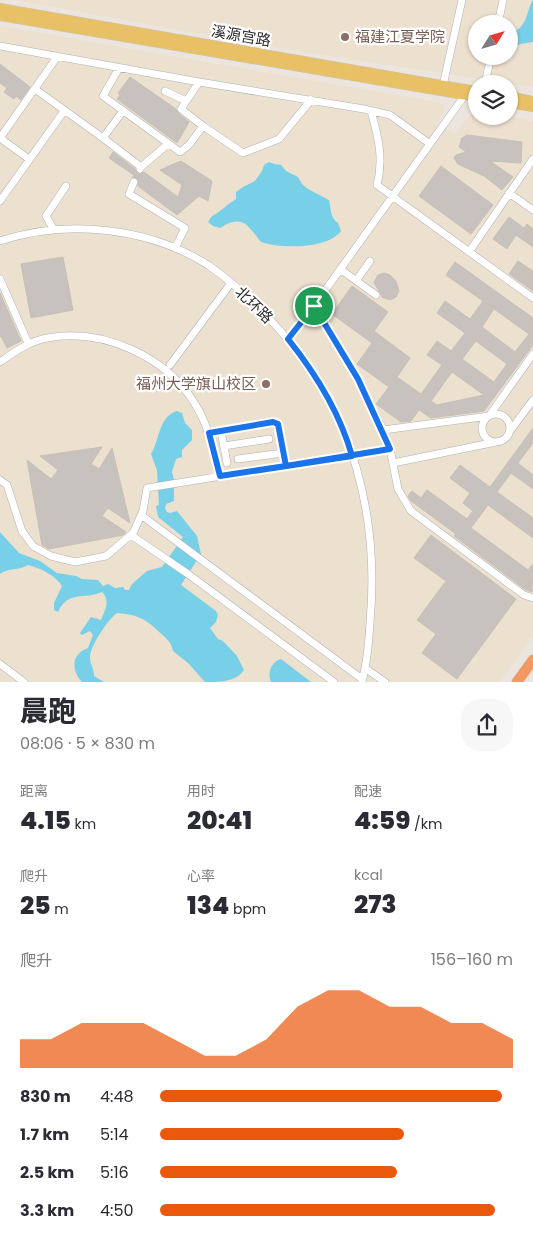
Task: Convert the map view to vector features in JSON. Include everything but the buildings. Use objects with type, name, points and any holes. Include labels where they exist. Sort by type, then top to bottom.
[{"type":"highway","points":[[517,682],[533,660]]},
{"type":"main road","name":"溪源宫路","points":[[0,8],[443,88],[468,96]]},
{"type":"main road","name":"溪源宫路","points":[[0,16],[443,88],[468,90]]},
{"type":"main road","points":[[518,98],[533,101]]},
{"type":"main road","points":[[518,104],[533,107]]},
{"type":"street","points":[[443,88],[462,0]]},
{"type":"street","points":[[500,15],[503,0]]},
{"type":"street","points":[[0,46],[371,111],[390,116],[430,144]]},
{"type":"street","points":[[29,159],[0,138],[57,57]]},
{"type":"street","points":[[119,68],[103,96],[168,144],[180,152],[189,145],[203,126]]},
{"type":"street","points":[[199,82],[181,109],[243,154],[279,139],[311,100]]},
{"type":"street","points":[[35,89],[103,138],[140,168],[168,144]]},
{"type":"street","points":[[165,91],[186,101]]},
{"type":"street","points":[[288,339],[314,306],[465,95]]},
{"type":"street","points":[[0,201],[64,111]]},
{"type":"street","points":[[371,111],[378,135],[380,152],[377,185],[533,298]]},
{"type":"street","points":[[103,138],[123,112]]},
{"type":"street","points":[[469,252],[533,159]]},
{"type":"street","points":[[134,182],[129,194],[185,228],[175,248]]},
{"type":"street","points":[[54,230],[46,216],[66,186]]},
{"type":"street","points":[[509,193],[533,210]]},
{"type":"street","name":"北环路","points":[[0,241],[54,230],[89,229],[125,233],[175,248],[207,265],[231,283],[261,310],[288,339],[328,398],[344,430],[366,507],[373,560],[371,612],[362,681]]},
{"type":"street","points":[[356,281],[370,261]]},
{"type":"street","points":[[340,269],[376,295]]},
{"type":"street","points":[[0,279],[28,344]]},
{"type":"street","points":[[170,365],[231,283]]},
{"type":"street","points":[[314,306],[358,379],[383,430],[390,449],[398,489],[411,511],[524,596],[533,598]]},
{"type":"street","points":[[0,362],[28,344],[46,338],[68,336],[111,342],[133,350],[152,360],[183,387],[196,404],[209,433],[220,476]]},
{"type":"street","points":[[501,441],[496,442],[488,439],[483,432],[483,422],[533,354]]},
{"type":"street","points":[[393,463],[501,441],[508,436],[533,400]]},
{"type":"street","points":[[383,430],[498,414],[503,415],[509,422],[510,431]]},
{"type":"street","points":[[209,433],[273,422],[278,424],[286,466]]},
{"type":"street","points":[[221,431],[227,462]]},
{"type":"street","points":[[224,446],[269,439]]},
{"type":"street","points":[[0,480],[7,485],[22,530],[33,546],[52,556],[75,562],[106,556],[134,532],[142,515],[147,488],[390,449]]},
{"type":"street","points":[[238,459],[283,453]]},
{"type":"street","points":[[142,515],[362,681]]},
{"type":"street","points":[[131,535],[188,574],[334,682]]},
{"type":"street","points":[[0,664],[24,682]]},
{"type":"street","points":[[365,668],[385,682]]},
{"type":"shaded area","name":"福建江夏学院","points":[[15,0],[533,0],[533,87],[518,85],[518,75],[468,75],[468,77],[284,49]]},
{"type":"shaded area","name":"福州大学旗山校区","points":[[0,26],[441,103],[444,107],[444,112],[436,123],[455,133],[468,117],[468,125],[518,125],[518,118],[533,121],[533,636],[500,682],[0,682]]},
{"type":"water","points":[[533,0],[533,42],[518,45],[518,29],[523,24]]},
{"type":"water","points":[[269,162],[281,165],[286,171],[298,177],[308,189],[329,200],[332,216],[338,223],[341,231],[335,237],[304,246],[280,246],[261,242],[244,223],[234,222],[220,228],[208,222],[212,216],[236,199],[236,192],[255,181],[264,165]]},
{"type":"water","points":[[177,411],[182,413],[185,423],[192,430],[192,440],[182,450],[182,457],[176,459],[172,472],[174,501],[166,504],[165,508],[170,513],[177,511],[197,536],[201,554],[181,585],[216,611],[218,615],[216,622],[210,628],[218,639],[223,641],[237,656],[244,670],[232,679],[205,682],[188,663],[173,651],[169,641],[152,625],[138,617],[117,613],[109,620],[100,633],[90,657],[94,676],[104,682],[82,682],[78,677],[74,663],[78,654],[88,648],[93,635],[90,631],[82,635],[80,633],[91,617],[101,620],[107,602],[105,595],[102,592],[72,598],[62,605],[58,612],[54,610],[54,603],[62,586],[51,575],[28,565],[7,570],[0,574],[0,532],[19,553],[40,561],[57,573],[76,576],[82,579],[98,580],[103,586],[108,584],[115,588],[123,587],[125,590],[129,590],[132,584],[147,571],[162,567],[183,537],[158,517],[156,506],[159,505],[157,470],[151,454],[166,418]]},
{"type":"water","points":[[281,659],[311,682],[271,682],[269,675],[271,668]]},
{"type":"tunnel","points":[[134,182],[140,169]]},
{"type":"place","name":"福建江夏学院","points":[[345,37]]},
{"type":"place","name":"福州大学旗山校区","points":[[266,384]]},
{"type":"route","points":[[314,306],[288,339],[328,398],[344,430],[352,456],[286,466],[220,476],[209,433],[273,422],[278,424],[286,466],[352,456],[390,449],[383,430],[358,379],[314,306]]}]
